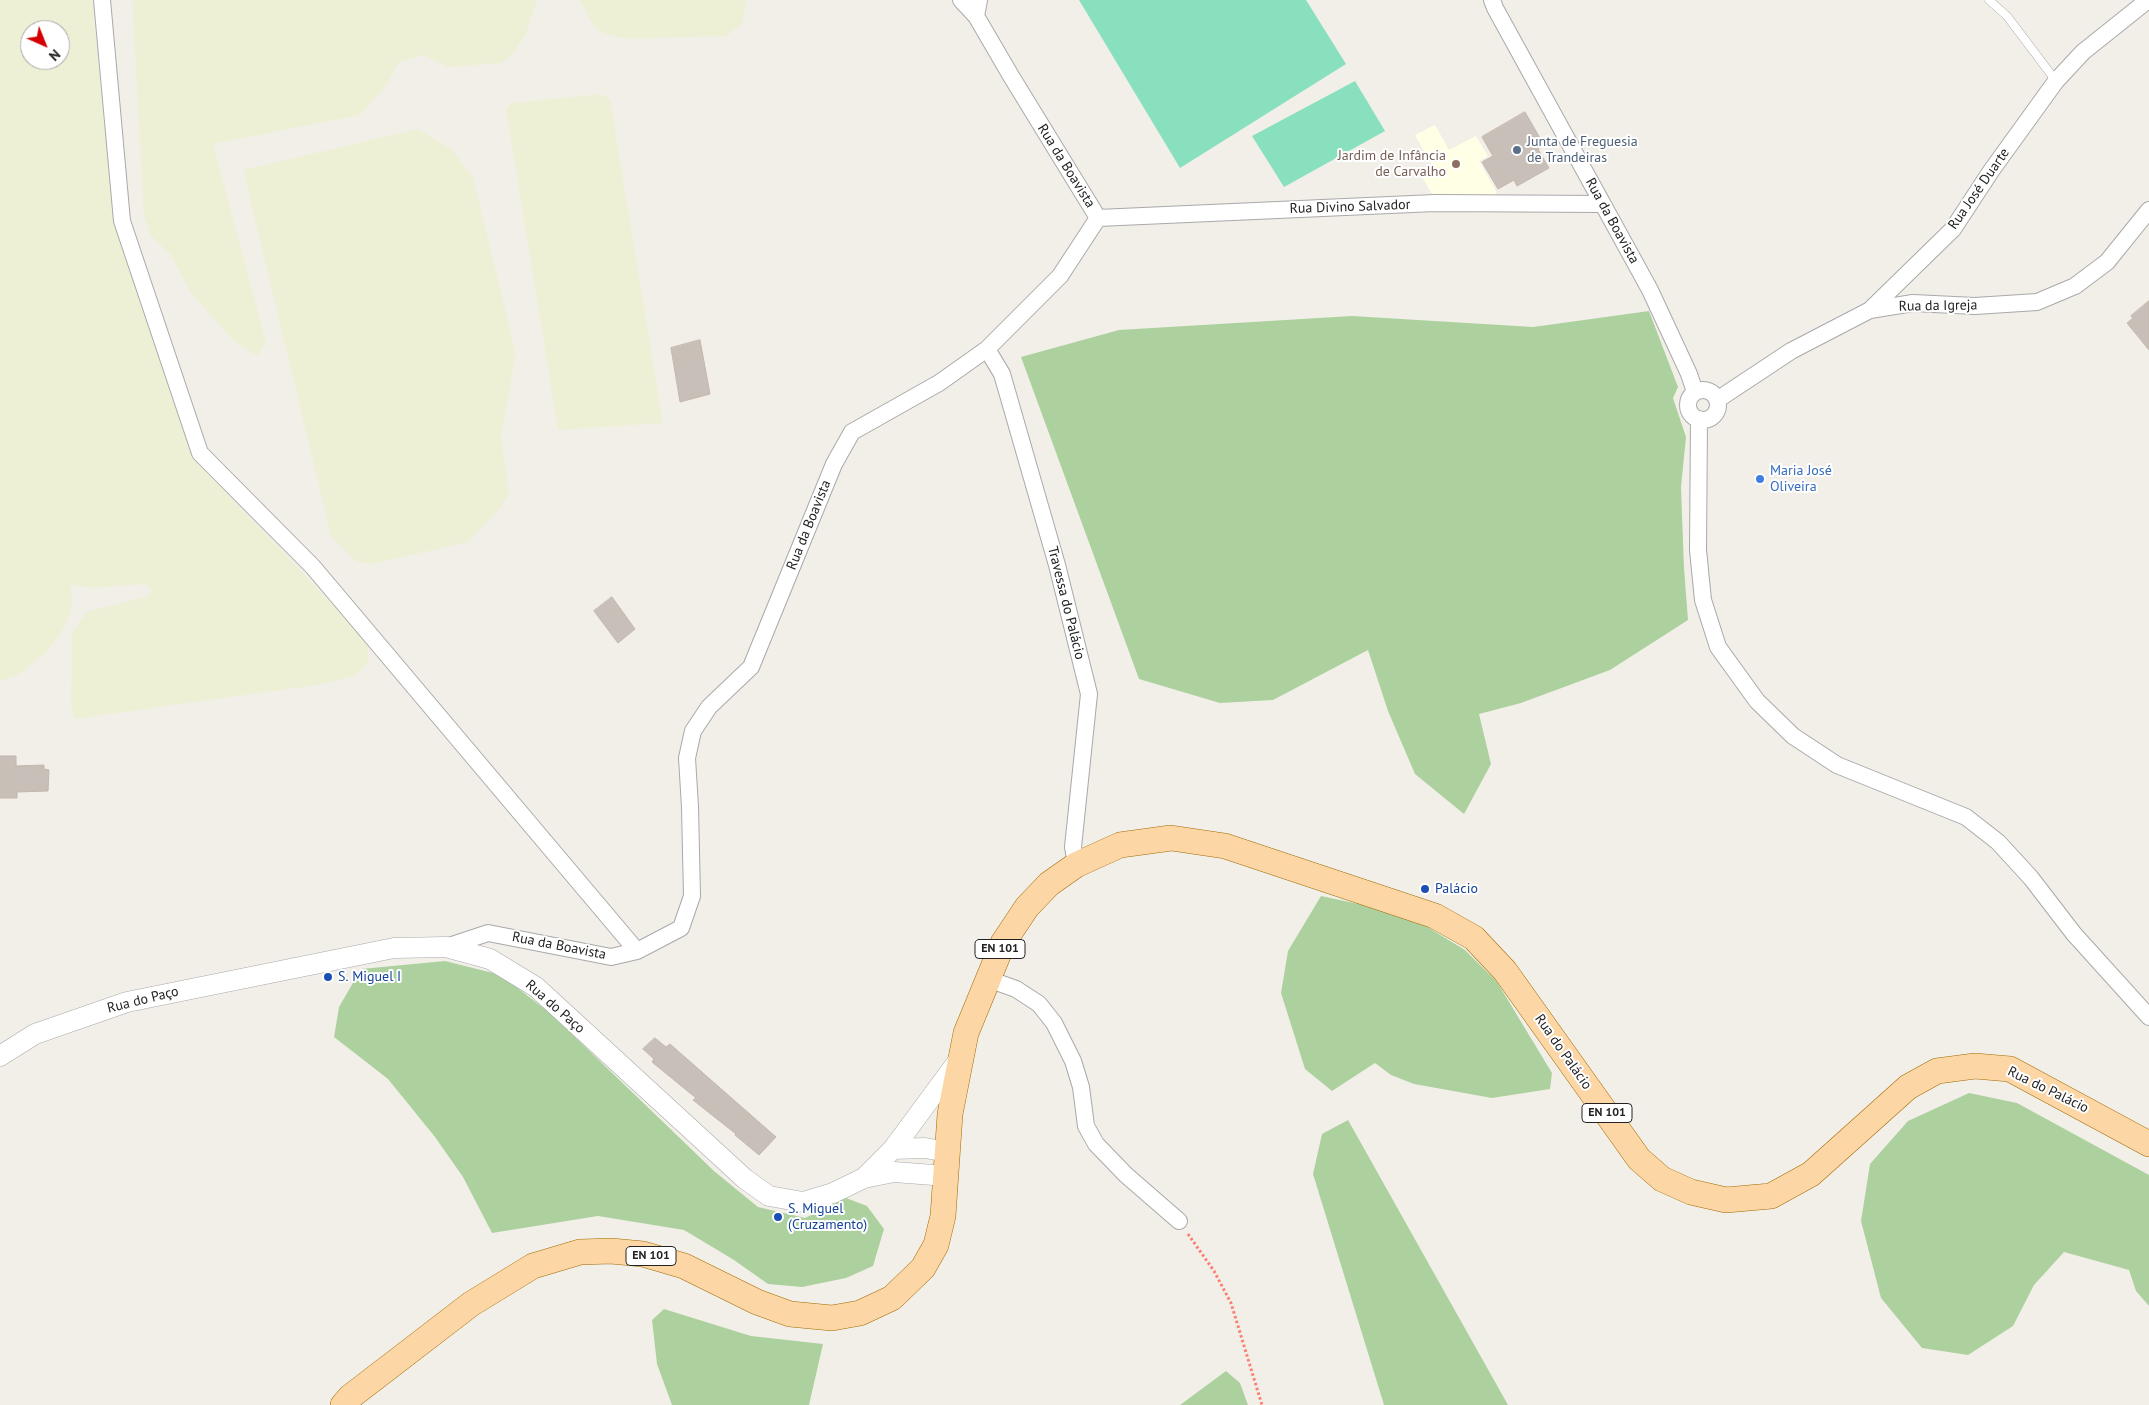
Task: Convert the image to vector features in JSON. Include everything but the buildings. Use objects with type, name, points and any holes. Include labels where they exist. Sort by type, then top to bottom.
[{"type":"main road","name":"Rua do Palácio","points":[[1076,865],[1120,845],[1171,838],[1224,846],[1436,916],[1474,938],[1505,971],[1639,1159],[1662,1179],[1691,1192],[1726,1200],[1771,1196],[1811,1174],[1908,1087],[1937,1071],[1975,1066],[2010,1068],[2149,1144]]},
{"type":"main road","name":"EN 101","points":[[343,1405],[350,1397],[471,1304],[533,1266],[580,1252],[610,1251],[652,1257],[684,1266],[758,1302],[790,1314],[832,1318],[860,1313],[892,1298],[923,1268],[936,1245],[943,1216],[950,1114],[966,1033],[1003,942],[1026,906],[1049,884],[1076,865]]},
{"type":"street","points":[[102,0],[122,221],[200,453],[313,567],[637,951]]},
{"type":"street","name":"Rua da Boavista","points":[[446,946],[488,933],[611,957],[637,951],[681,928],[692,896],[690,807],[686,758],[693,730],[709,707],[751,667],[834,464],[852,432],[938,382],[987,350],[1060,276],[1098,218],[1011,76],[978,8],[961,0]]},
{"type":"street","name":"Rua da Boavista","points":[[1492,0],[1650,290],[1689,374],[1695,392]]},
{"type":"street","name":"Rua José Duarte","points":[[1870,310],[1953,229],[2056,81],[2083,52],[2148,0]]},
{"type":"street","name":"Rua Divino Salvador","points":[[1098,218],[1434,204],[1602,204]]},
{"type":"street","name":"Rua da Igreja","points":[[1717,400],[1791,351],[1870,310],[1913,304],[1974,306],[2037,302],[2074,286],[2107,262],[2149,210]]},
{"type":"street","name":"Travessa do Palácio","points":[[987,350],[1002,374],[1057,565],[1089,694],[1073,847],[1076,865]]},
{"type":"street","points":[[1709,391],[1717,400],[1716,411],[1713,416],[1704,419],[1699,419],[1690,413],[1688,408],[1690,398],[1695,392],[1709,391]]},
{"type":"street","points":[[1699,419],[1698,550],[1703,600],[1718,648],[1757,701],[1793,736],[1837,765],[1966,817],[1998,842],[2031,878],[2074,934],[2149,1017]]},
{"type":"street","name":"Rua do Paço","points":[[0,1056],[35,1034],[127,1002],[394,948],[446,946],[490,959],[536,987],[745,1179],[769,1196],[803,1202],[833,1194],[864,1178],[947,1164]]},
{"type":"street","points":[[988,979],[1016,989],[1039,1004],[1054,1023],[1073,1061],[1081,1087],[1086,1126],[1096,1144],[1126,1175],[1179,1222]]},
{"type":"street","points":[[864,1178],[893,1149],[961,1057]]},
{"type":"street","points":[[893,1149],[925,1148],[947,1164]]},
{"type":"lane","points":[[1989,0],[2007,16],[2056,81]]},
{"type":"path","points":[[1179,1222],[1198,1247],[1231,1303],[1262,1405]]},
{"type":"shaded area","points":[[0,0],[92,0],[114,221],[195,461],[368,643],[368,663],[355,675],[324,684],[74,719],[71,704],[72,633],[86,612],[148,596],[153,591],[146,584],[90,588],[71,584],[72,608],[65,626],[47,652],[19,674],[0,681]]},
{"type":"shaded area","points":[[132,0],[537,0],[525,35],[515,51],[502,63],[448,67],[423,55],[399,62],[386,86],[360,115],[213,144],[266,342],[257,356],[232,339],[191,293],[171,255],[151,236],[144,217]]},
{"type":"shaded area","points":[[580,0],[746,0],[742,24],[727,36],[628,39],[605,34],[594,27]]},
{"type":"shaded area","points":[[601,94],[610,99],[663,423],[558,430],[506,109],[511,103]]},
{"type":"shaded area","name":"Jardim de Infância de Carvalho","points":[[1435,125],[1449,150],[1476,136],[1488,156],[1479,161],[1497,193],[1488,198],[1435,199],[1421,175],[1433,167],[1415,135]]},
{"type":"shaded area","points":[[418,129],[451,149],[473,177],[516,354],[501,436],[509,493],[499,510],[468,542],[373,564],[357,562],[331,536],[243,170]]},
{"type":"green space","points":[[1079,0],[1306,0],[1346,64],[1180,168]]},
{"type":"green space","points":[[1355,81],[1385,131],[1284,187],[1252,136]]},
{"type":"green space","points":[[1649,311],[1678,387],[1673,398],[1686,437],[1681,487],[1688,620],[1610,670],[1521,703],[1479,714],[1491,764],[1464,814],[1415,774],[1388,711],[1368,650],[1273,700],[1220,703],[1139,679],[1021,357],[1119,330],[1352,316],[1533,327]]},
{"type":"green space","points":[[1321,896],[1382,909],[1416,920],[1465,950],[1497,982],[1552,1073],[1550,1089],[1492,1098],[1414,1084],[1391,1075],[1375,1063],[1332,1091],[1305,1069],[1281,993],[1288,951]]},
{"type":"green space","points":[[445,961],[501,975],[551,1014],[714,1171],[758,1207],[805,1218],[846,1198],[867,1206],[884,1229],[873,1266],[846,1278],[802,1287],[768,1284],[734,1260],[684,1230],[598,1216],[492,1233],[463,1177],[435,1137],[388,1079],[334,1037],[339,1007],[361,969]]},
{"type":"green space","points":[[1969,1093],[2017,1103],[2149,1175],[2149,1306],[2136,1291],[2129,1270],[2064,1252],[2034,1285],[2013,1326],[1968,1355],[1922,1348],[1881,1298],[1861,1221],[1870,1164],[1908,1121]]},
{"type":"green space","points":[[1348,1120],[1508,1405],[1384,1405],[1313,1174],[1322,1134]]},
{"type":"green space","points":[[664,1309],[751,1336],[823,1344],[809,1405],[672,1405],[657,1364],[652,1320]]},
{"type":"green space","points":[[1226,1371],[1240,1383],[1248,1405],[1180,1405]]},
{"type":"place","name":"Junta de Freguesia de Trandeiras","points":[[1517,150]]},
{"type":"place","name":"Jardim de Infância de Carvalho","points":[[1456,164]]},
{"type":"place","name":"Maria José Oliveira","points":[[1760,479]]},
{"type":"place","name":"Palácio","points":[[1425,889]]},
{"type":"place","name":"S. Miguel I","points":[[328,977]]},
{"type":"place","name":"S. Miguel (Cruzamento)","points":[[778,1217]]}]
